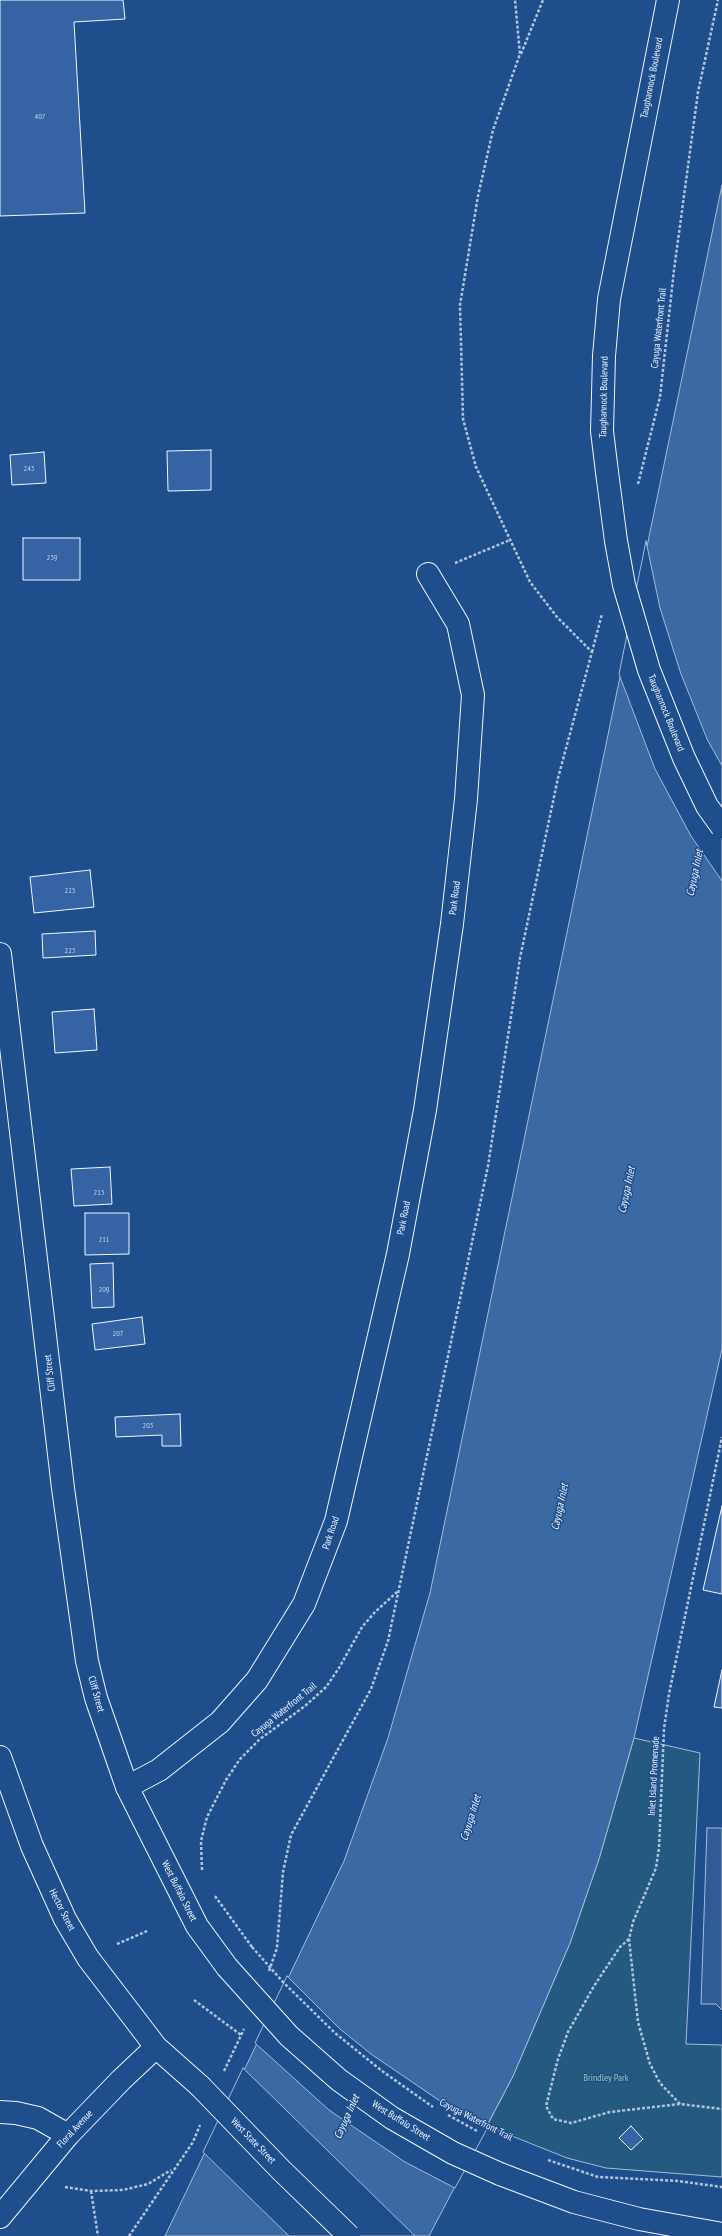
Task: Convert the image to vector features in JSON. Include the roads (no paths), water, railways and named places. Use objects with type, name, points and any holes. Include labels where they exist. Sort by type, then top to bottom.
[{"type":"main road","name":"Taughannock Boulevard","points":[[668,0],[609,299],[604,356],[602,431],[606,472],[624,585],[648,670],[684,758],[707,806],[722,827]]},
{"type":"main road","name":"Park Road","points":[[127,1787],[159,1770],[220,1722],[257,1680],[304,1604],[336,1521],[398,1254],[425,1110],[452,924],[466,799],[473,695],[458,624],[428,574]]},
{"type":"main road","name":"Cliff Street","points":[[0,954],[63,1488],[87,1661],[96,1698],[127,1787]]},
{"type":"main road","name":"Hector Street","points":[[0,1757],[32,1846],[65,1919],[88,1958],[156,2047]]},
{"type":"main road","name":"West Buffalo Street","points":[[127,1787],[197,1926],[227,1967],[289,2036],[339,2080],[392,2118],[453,2153],[500,2174],[574,2202],[639,2219],[722,2234]]},
{"type":"main road","name":"West State Street","points":[[156,2047],[200,2086],[281,2170],[349,2236]]},
{"type":"main road","name":"Floral Avenue","points":[[0,2217],[68,2135],[121,2080],[156,2047]]},
{"type":"main road","points":[[0,2112],[16,2113],[38,2118],[68,2135]]},
{"type":"water","name":"Cayuga Inlet","points":[[722,185],[722,1349],[634,1738],[599,1859],[570,1943],[513,2076],[429,2236],[165,2236],[344,1861],[388,1738],[430,1593]]},
{"type":"park label","name":"Brindley Park","points":[[606,2078]]}]
